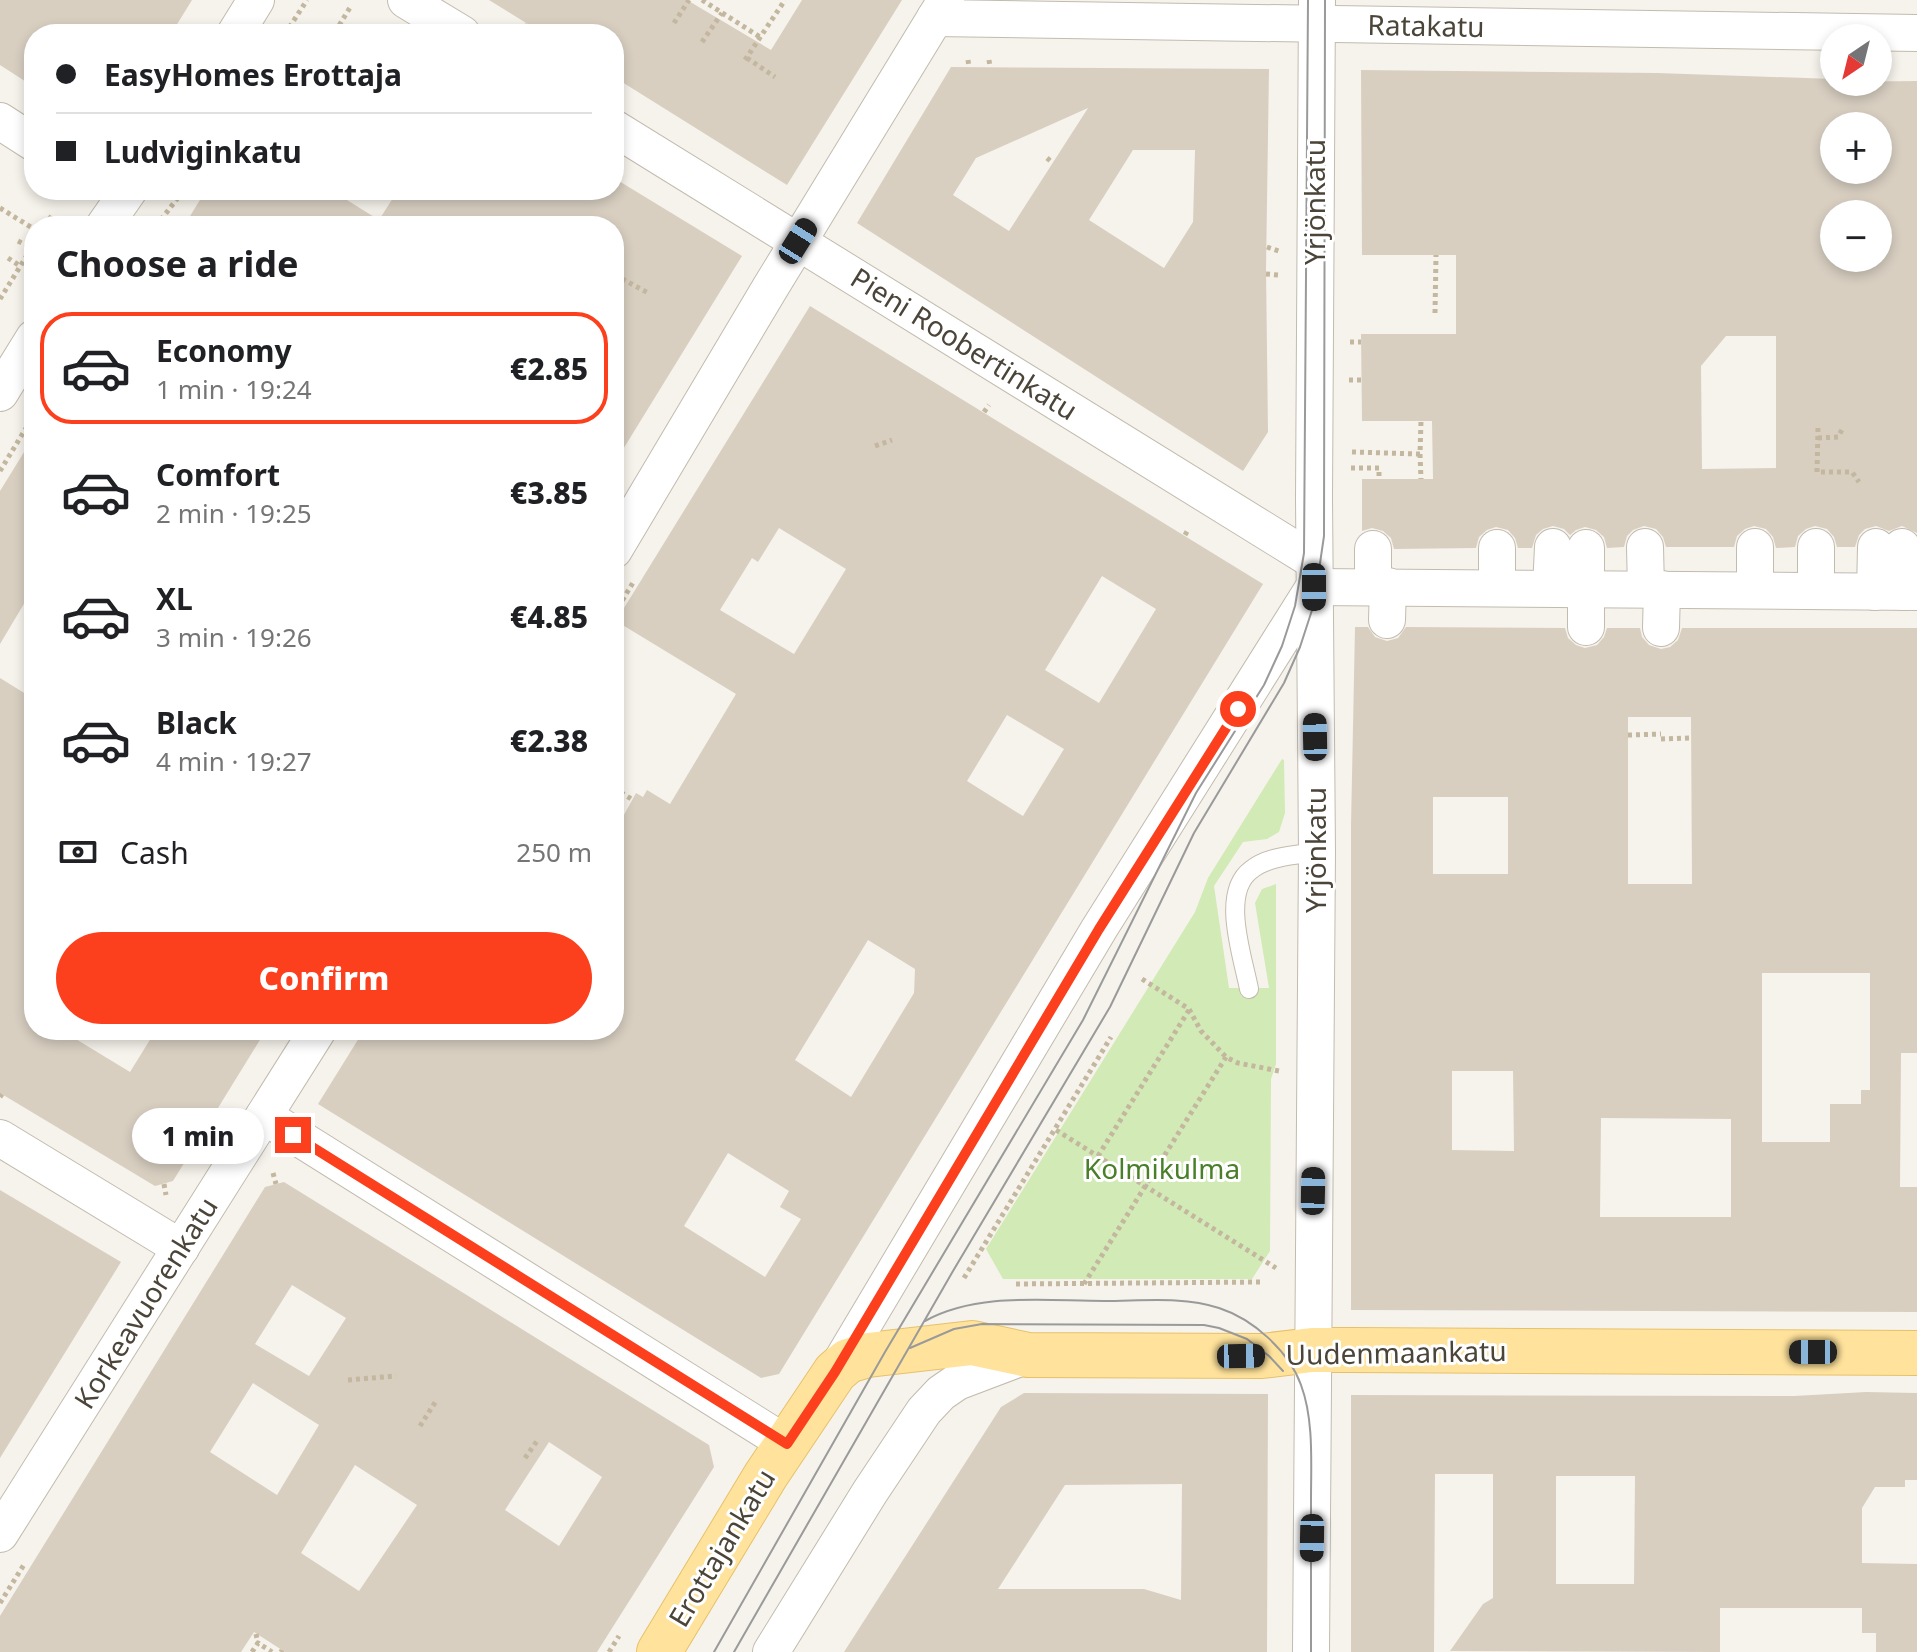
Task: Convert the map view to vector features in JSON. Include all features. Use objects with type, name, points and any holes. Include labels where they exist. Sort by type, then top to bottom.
[{"type":"main road","name":"Uudenmaankatu","points":[[835,1372],[848,1361],[868,1355],[972,1343],[1028,1355],[1262,1356],[1312,1350],[1917,1353]]},
{"type":"main road","name":"Erottajankatu","points":[[659,1652],[835,1372]]},
{"type":"street","points":[[241,24],[256,0]]},
{"type":"street","points":[[406,0],[446,24]]},
{"type":"street","points":[[624,533],[940,9]]},
{"type":"street","name":"Ratakatu","points":[[940,9],[1317,12],[1917,33]]},
{"type":"street","name":"Yrjönkatu","points":[[1311,1652],[1317,852],[1354,588],[1317,12]]},
{"type":"street","points":[[0,121],[24,137]]},
{"type":"street","name":"Pieni Roobertinkatu","points":[[624,134],[1354,588]]},
{"type":"street","points":[[0,393],[24,354]]},
{"type":"street","points":[[1645,547],[1671,582],[1661,628]]},
{"type":"street","points":[[1816,547],[1816,591]]},
{"type":"street","points":[[1547,548],[1547,588]]},
{"type":"street","points":[[1547,548],[1547,588]]},
{"type":"street","points":[[1547,548],[1547,588],[1586,627]]},
{"type":"street","points":[[1354,588],[1373,549]]},
{"type":"street","points":[[1882,592],[1873,551],[1882,592]]},
{"type":"street","points":[[1354,588],[1441,574],[1547,588],[1671,582],[1755,570],[1816,591],[1882,592]]},
{"type":"street","name":"Erottajankatu","points":[[835,1372],[1099,929],[1354,588]]},
{"type":"street","name":"Korkeavuorenkatu","points":[[0,1534],[312,1040]]},
{"type":"street","points":[[264,1116],[787,1444]]},
{"type":"street","points":[[0,1138],[181,1248]]},
{"type":"street","points":[[771,1652],[924,1411],[957,1382],[1028,1355]]},
{"type":"lane","points":[[1249,989],[1234,902],[1240,884],[1250,870],[1283,856],[1317,852]]},
{"type":"path","points":[[291,24],[307,0]]},
{"type":"path","points":[[674,23],[689,0]]},
{"type":"path","points":[[702,0],[760,37]]},
{"type":"path","points":[[775,77],[746,59],[785,0]]},
{"type":"path","points":[[340,24],[351,6]]},
{"type":"path","points":[[702,42],[722,13]]},
{"type":"path","points":[[1047,158],[1053,163]]},
{"type":"path","points":[[164,216],[176,200]]},
{"type":"path","points":[[1,211],[24,224]]},
{"type":"path","points":[[18,241],[24,243]]},
{"type":"path","points":[[1267,247],[1279,251]]},
{"type":"path","points":[[1435,313],[1436,255]]},
{"type":"path","points":[[8,258],[20,266]]},
{"type":"path","points":[[0,299],[24,260]]},
{"type":"path","points":[[1266,274],[1279,275]]},
{"type":"path","points":[[624,280],[650,294]]},
{"type":"path","points":[[984,412],[989,405]]},
{"type":"path","points":[[1421,421],[1421,479]]},
{"type":"path","points":[[1818,428],[1817,472],[1852,472],[1859,482]]},
{"type":"path","points":[[1818,438],[1838,437],[1843,428]]},
{"type":"path","points":[[0,471],[24,431]]},
{"type":"path","points":[[875,446],[892,440]]},
{"type":"path","points":[[1347,452],[1420,454]]},
{"type":"path","points":[[1346,468],[1379,468],[1379,479]]},
{"type":"path","points":[[1185,535],[1189,528]]},
{"type":"path","points":[[1628,735],[1692,738]]},
{"type":"path","points":[[624,794],[633,800]]},
{"type":"path","points":[[1142,979],[1189,1009],[1201,1031],[1226,1057],[1238,1063],[1280,1071]]},
{"type":"path","points":[[1098,1156],[1189,1009]]},
{"type":"path","points":[[964,1278],[1111,1037]]},
{"type":"path","points":[[1084,1284],[1226,1057]]},
{"type":"path","points":[[1056,1130],[1277,1268]]},
{"type":"path","points":[[1016,1284],[1262,1282]]},
{"type":"path","points":[[348,1380],[396,1376]]},
{"type":"path","points":[[420,1426],[436,1401]]},
{"type":"path","points":[[525,1458],[537,1441]]},
{"type":"path","points":[[256,1634],[258,1643],[272,1652]]},
{"type":"path","points":[[252,1652],[258,1643]]},
{"type":"green space","name":"Kolmikulma","points":[[1282,759],[1285,813],[1279,832],[1267,839],[1243,842],[1214,886],[1229,988],[1269,988],[1255,903],[1262,889],[1276,884],[1276,1064],[1271,1079],[1270,1251],[1252,1279],[1003,1279],[986,1249],[1195,912],[1208,878]]},
{"type":"building","points":[[0,0],[192,0],[177,24],[24,24],[24,81],[0,65]]},
{"type":"building","points":[[489,0],[687,0],[771,50],[802,0],[902,0],[787,185],[624,83],[624,24],[528,24]]},
{"type":"building","points":[[951,67],[1269,69],[1266,269],[1268,432],[1243,471],[857,223]],"holes":[[[1088,108],[1009,231],[953,195],[976,158]],[[1133,150],[1195,150],[1193,222],[1164,268],[1089,220]]]},
{"type":"building","points":[[1361,70],[1657,73],[1820,79],[1820,96],[1892,96],[1892,81],[1917,81],[1917,533],[1902,526],[1889,531],[1876,526],[1865,529],[1859,535],[1855,547],[1837,547],[1827,529],[1815,526],[1798,536],[1795,547],[1776,548],[1773,537],[1766,529],[1754,526],[1737,536],[1734,547],[1666,547],[1656,529],[1644,526],[1627,536],[1624,547],[1607,548],[1604,537],[1596,530],[1585,527],[1570,535],[1564,529],[1553,526],[1536,535],[1532,548],[1518,548],[1508,530],[1496,527],[1479,537],[1476,548],[1394,549],[1391,538],[1383,531],[1372,528],[1362,531],[1362,479],[1433,479],[1432,421],[1362,421],[1361,334],[1456,334],[1456,255],[1362,255]],"holes":[[[1726,336],[1776,336],[1776,468],[1702,469],[1701,366]]]},
{"type":"building","points":[[624,184],[742,256],[624,448],[624,216],[382,216],[392,200],[624,200]]},
{"type":"building","points":[[200,200],[347,200],[373,216],[190,216]]},
{"type":"building","points":[[810,306],[1263,584],[779,1374],[761,1378],[318,1104],[358,1040],[624,1040],[624,815],[636,793],[643,797],[647,790],[670,804],[736,694],[624,626],[624,608]],"holes":[[[779,528],[846,569],[794,654],[720,610],[752,558],[758,562]],[[1102,576],[1156,609],[1099,703],[1045,670]],[[1007,715],[1064,749],[1023,816],[967,781]],[[868,940],[915,969],[914,993],[851,1097],[795,1060]],[[728,1153],[789,1191],[780,1207],[801,1219],[765,1277],[684,1226]]]},
{"type":"building","points":[[24,452],[24,604],[0,644],[0,491]]},
{"type":"building","points":[[1355,627],[1368,627],[1375,637],[1387,641],[1398,638],[1406,627],[1565,628],[1568,638],[1585,648],[1597,645],[1607,628],[1640,628],[1642,637],[1649,645],[1661,649],[1670,647],[1678,640],[1682,628],[1917,628],[1917,1053],[1901,1053],[1900,1187],[1917,1187],[1917,1312],[1351,1310],[1351,826]],"holes":[[[1628,717],[1691,717],[1692,884],[1628,884]],[[1433,797],[1508,797],[1508,874],[1433,874]],[[1762,973],[1870,973],[1870,1090],[1861,1090],[1861,1104],[1830,1104],[1830,1142],[1762,1142]],[[1452,1071],[1513,1071],[1514,1151],[1452,1150]],[[1601,1118],[1731,1119],[1731,1217],[1600,1217]]]},
{"type":"building","points":[[0,678],[24,693],[24,1040],[77,1040],[130,1072],[150,1040],[260,1040],[173,1181],[155,1186],[0,1093]]},
{"type":"building","points":[[284,1182],[709,1445],[714,1467],[597,1652],[285,1652],[254,1632],[241,1652],[0,1652],[0,1616],[265,1187]],"holes":[[[292,1285],[346,1318],[309,1376],[255,1344]],[[253,1383],[319,1425],[277,1495],[210,1452]],[[549,1442],[602,1477],[559,1546],[505,1510]],[[355,1465],[417,1505],[359,1591],[301,1553]]]},
{"type":"building","points":[[0,1190],[121,1262],[0,1458]]},
{"type":"building","points":[[1024,1393],[1268,1394],[1267,1652],[844,1652],[1001,1407]],"holes":[[[1182,1484],[1181,1600],[1144,1589],[998,1589],[1065,1485]]]},
{"type":"building","points":[[1917,1393],[1917,1480],[1905,1480],[1905,1487],[1875,1487],[1862,1508],[1862,1563],[1917,1564],[1917,1652],[1876,1652],[1876,1633],[1862,1633],[1862,1608],[1720,1608],[1720,1652],[1450,1651],[1483,1604],[1493,1598],[1493,1474],[1435,1474],[1434,1652],[1351,1652],[1351,1395],[1794,1396]],"holes":[[[1556,1476],[1635,1476],[1634,1584],[1556,1584]]]},
{"type":"tram line","points":[[714,1652],[885,1352],[1083,1020],[1196,793],[1264,685],[1282,646],[1295,606],[1304,553],[1308,0]]},
{"type":"tram line","points":[[734,1652],[953,1271],[1110,1007],[1194,833],[1284,683],[1300,647],[1314,604],[1324,536],[1325,0]]},
{"type":"tram line","points":[[925,1321],[945,1312],[989,1302],[1148,1300],[1205,1304],[1232,1313],[1257,1328],[1288,1360],[1301,1385],[1308,1413],[1311,1457],[1311,1652]]},
{"type":"tram line","points":[[910,1348],[954,1329],[982,1324],[1204,1325],[1247,1339],[1283,1371]]},
{"type":"route","points":[[293,1135],[787,1444],[912,1246],[1099,929],[1238,709]]}]
